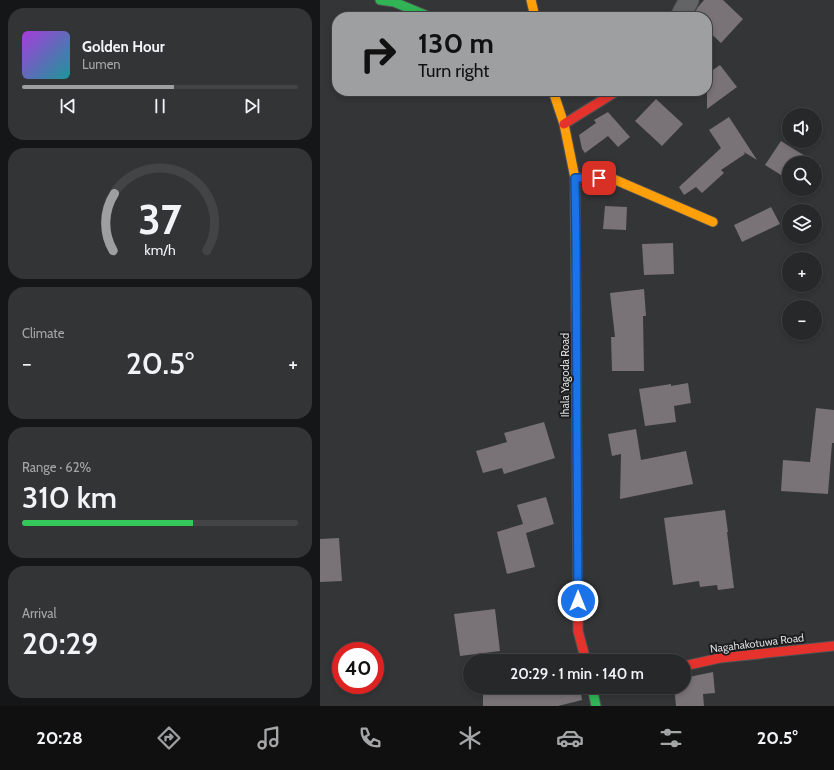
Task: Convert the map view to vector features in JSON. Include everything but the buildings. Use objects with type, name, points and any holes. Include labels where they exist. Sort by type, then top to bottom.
[{"type":"street","points":[[380,0],[394,2],[418,12]]},
{"type":"street","points":[[531,0],[534,12]]},
{"type":"street","points":[[683,12],[689,0]]},
{"type":"street","name":"Ihala Yagoda Road","points":[[554,96],[564,124],[575,178],[578,631],[584,654]]},
{"type":"street","points":[[564,124],[609,96]]},
{"type":"street","points":[[575,178],[611,178],[713,222]]},
{"type":"street","name":"Nagahakotuwa Road","points":[[691,664],[720,658],[834,646]]},
{"type":"street","points":[[593,694],[596,706]]},
{"type":"traffic: fast","points":[[380,0],[394,2],[418,12]]},
{"type":"traffic: fast","points":[[593,694],[596,706]]},
{"type":"traffic: slow","points":[[531,0],[534,12]]},
{"type":"traffic: slow","points":[[555,96],[564,124],[575,178],[576,310]]},
{"type":"traffic: slow","points":[[575,178],[611,178],[713,222]]},
{"type":"traffic: jam","points":[[564,124],[609,96]]},
{"type":"traffic: jam","points":[[576,310],[578,631],[584,654]]},
{"type":"traffic: jam","points":[[691,664],[720,658],[834,646]]},
{"type":"route","points":[[578,601],[575,178],[599,178]]}]
